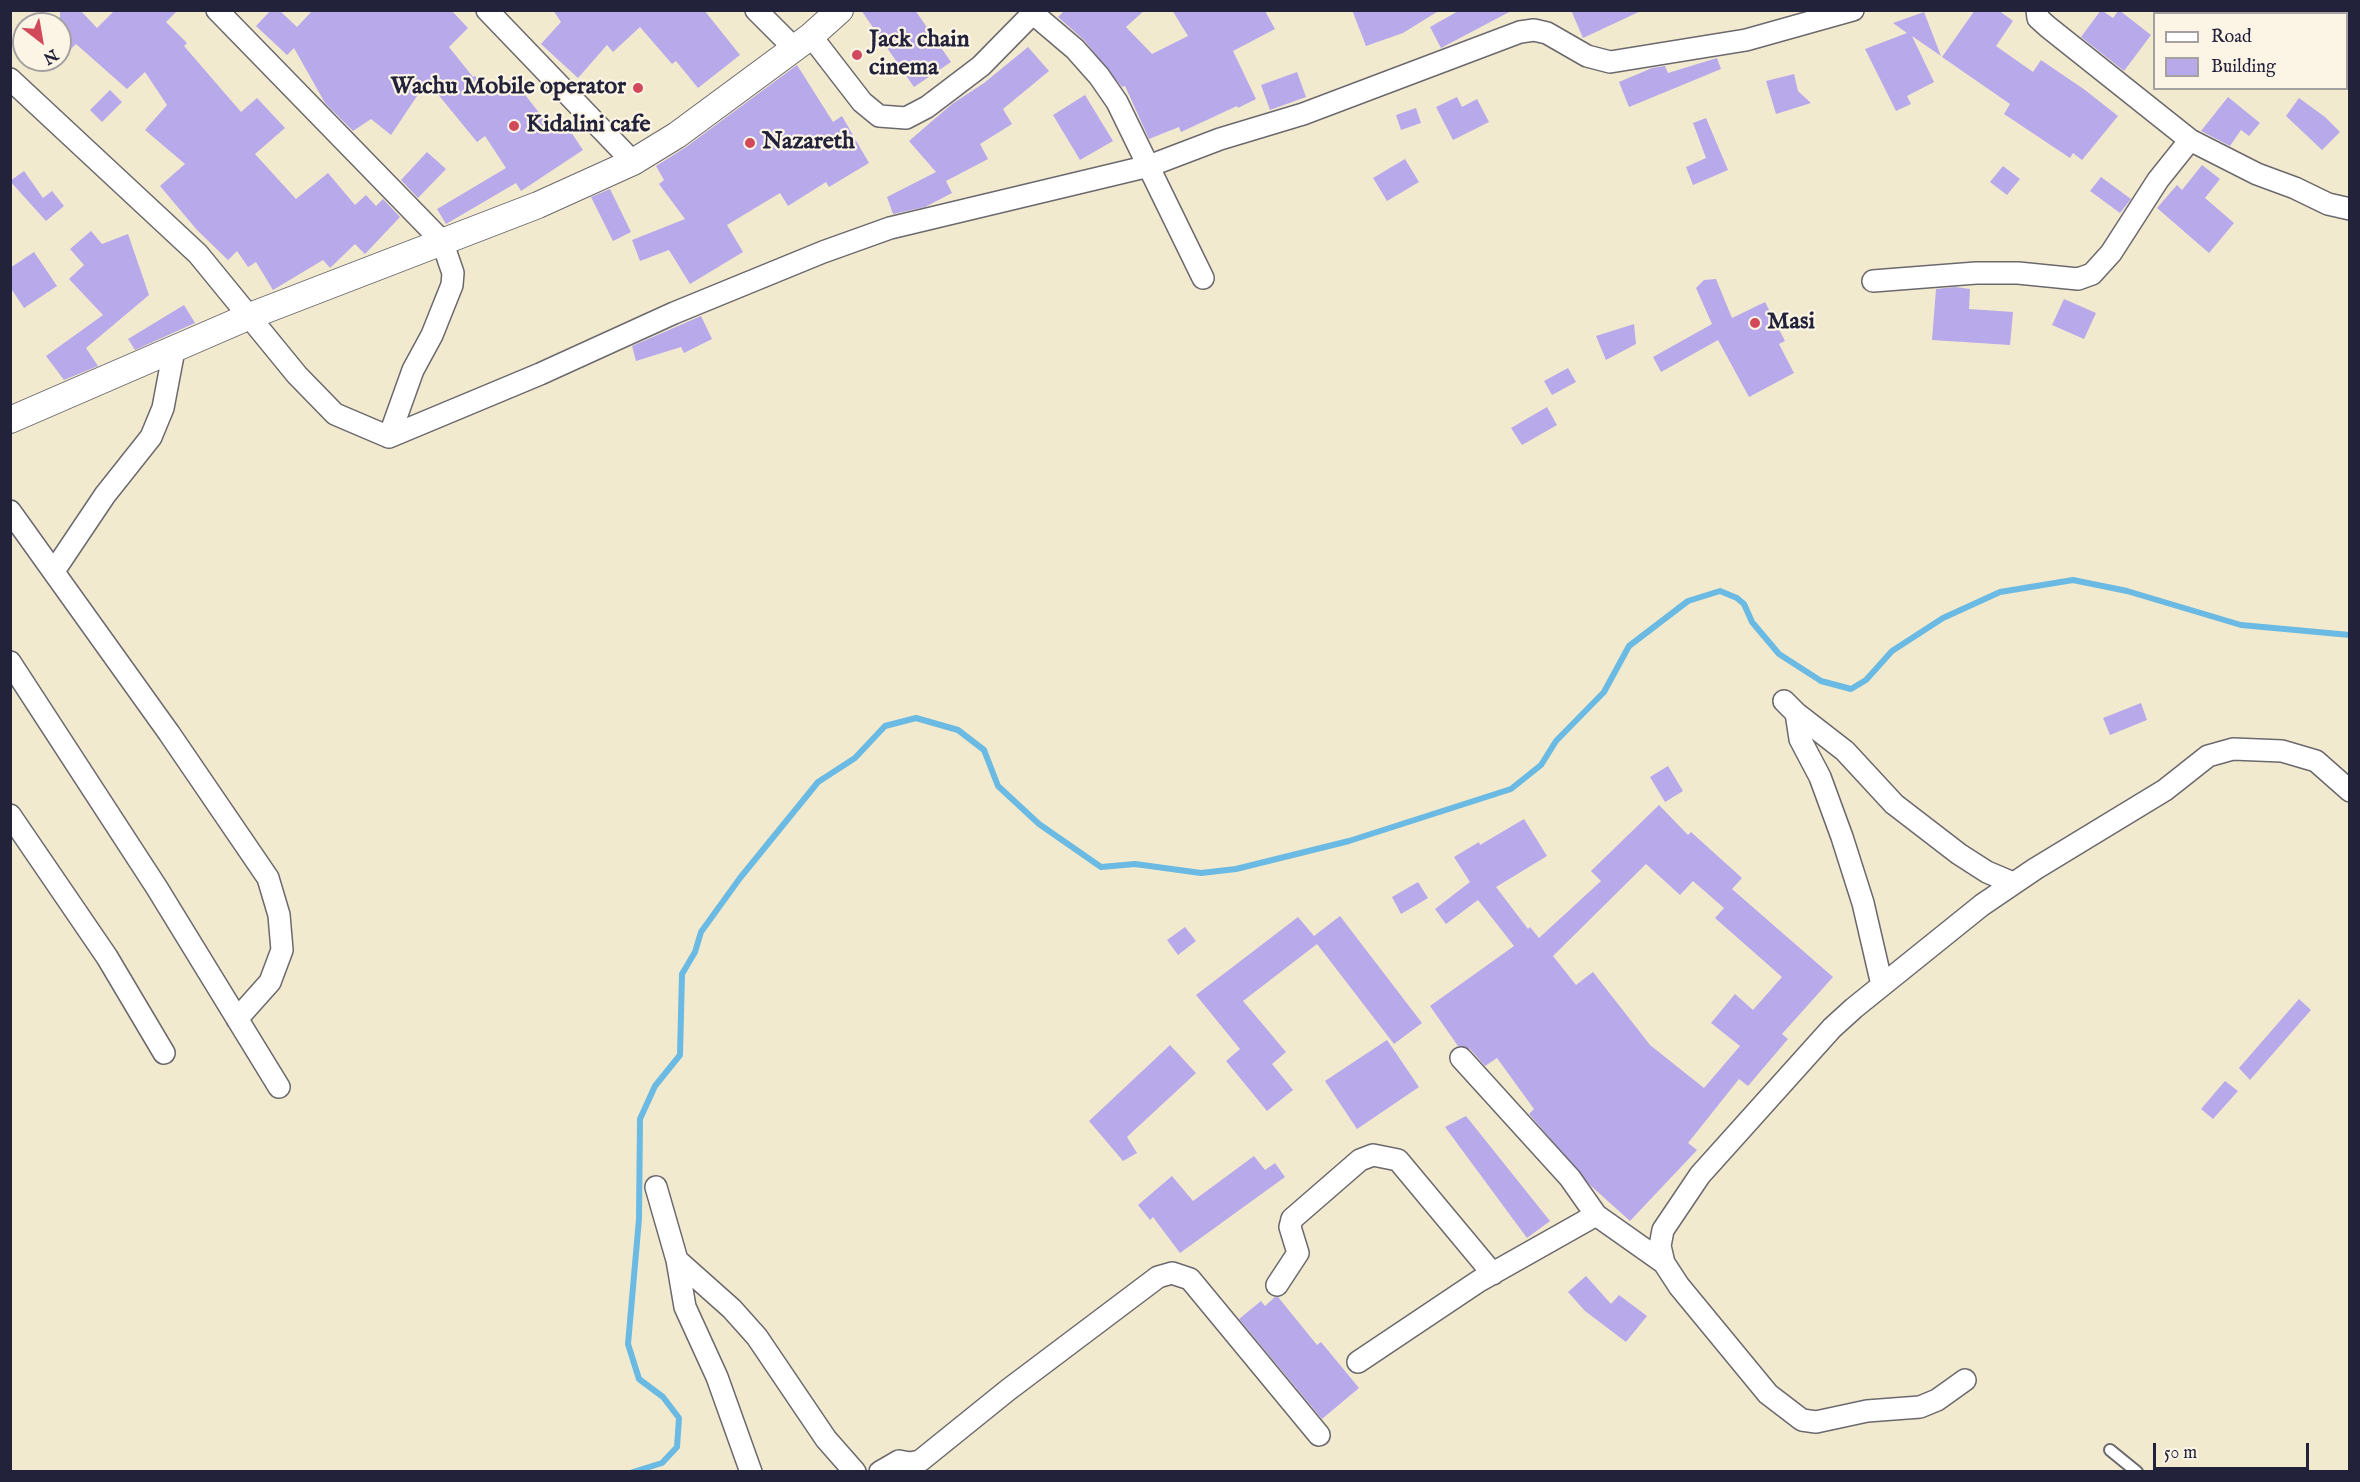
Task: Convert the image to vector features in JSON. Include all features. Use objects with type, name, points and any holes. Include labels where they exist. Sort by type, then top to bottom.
[{"type":"street","points":[[217,10],[442,241],[453,273],[452,285],[432,335],[413,370],[389,437]]},
{"type":"street","points":[[488,10],[633,162]]},
{"type":"street","points":[[756,10],[802,42],[879,116],[906,118],[927,107],[981,66],[1032,12],[1075,49],[1099,76],[1117,102],[1203,278]]},
{"type":"street","points":[[10,420],[250,316],[538,205],[633,162],[677,135],[802,42],[840,10]]},
{"type":"street","points":[[10,79],[198,254],[297,375],[335,414],[389,437],[540,374],[674,313],[823,252],[890,228],[1149,166],[1220,139],[1303,114],[1520,32],[1534,30],[1547,33],[1587,56],[1610,62],[1746,40],[1853,10]]},
{"type":"street","points":[[2037,10],[2038,18],[2048,27],[2190,140],[2257,174],[2295,188],[2328,204],[2349,209]]},
{"type":"street","points":[[1873,281],[1976,273],[2018,273],[2078,279],[2092,274],[2112,253],[2158,180],[2190,140]]},
{"type":"street","points":[[54,572],[105,495],[151,437],[163,408],[174,350]]},
{"type":"street","points":[[10,512],[268,878],[279,915],[282,950],[270,982],[237,1019]]},
{"type":"street","points":[[10,662],[156,888],[279,1087]]},
{"type":"street","points":[[1882,985],[1863,903],[1820,777],[1800,739],[1790,707],[1845,751],[1894,804],[1912,819],[1987,872],[2013,883]]},
{"type":"street","points":[[1965,1380],[1937,1400],[1920,1407],[1867,1411],[1816,1422],[1802,1420],[1768,1394],[1679,1286],[1664,1263],[1660,1246],[1663,1230],[1700,1175],[1832,1028],[1982,904],[2164,790],[2208,756],[2233,749],[2282,751],[2316,761],[2349,791]]},
{"type":"street","points":[[10,815],[107,957],[164,1053]]},
{"type":"street","points":[[1461,1058],[1570,1178],[1596,1215],[1664,1263]]},
{"type":"street","points":[[1277,1285],[1298,1253],[1290,1227],[1292,1219],[1360,1160],[1373,1155],[1398,1160],[1493,1274]]},
{"type":"street","points":[[656,1187],[677,1260],[685,1307],[717,1377],[751,1472]]},
{"type":"street","points":[[1358,1362],[1493,1274],[1596,1215]]},
{"type":"street","points":[[677,1260],[732,1309],[757,1337],[826,1439],[855,1472]]},
{"type":"street","points":[[880,1472],[899,1461],[910,1463],[920,1461],[1008,1390],[1158,1277],[1172,1273],[1190,1279],[1319,1435]]},
{"type":"lane","points":[[2110,1450],[2137,1472]]},
{"type":"building","points":[[60,10],[80,10],[97,28],[115,10],[178,10],[166,22],[187,43],[184,46],[241,112],[257,98],[285,128],[255,154],[296,199],[328,173],[355,205],[366,195],[376,206],[383,199],[400,217],[365,254],[355,244],[330,268],[323,260],[273,290],[256,262],[248,267],[237,251],[228,260],[197,230],[160,186],[185,164],[145,130],[167,105],[145,72],[127,89],[76,44],[72,48],[72,12],[60,12]]},
{"type":"building","points":[[271,10],[279,10],[297,27],[313,10],[451,10],[468,28],[449,47],[473,77],[475,76],[491,94],[512,78],[551,128],[563,120],[583,150],[521,191],[516,183],[446,224],[437,209],[506,168],[485,136],[477,142],[427,81],[391,135],[371,119],[353,131],[325,103],[294,48],[287,55],[256,26]]},
{"type":"building","points":[[553,10],[704,10],[740,55],[698,88],[676,61],[672,64],[640,27],[613,52],[607,45],[578,78],[541,44],[561,22]]},
{"type":"building","points":[[861,10],[915,10],[951,62],[914,87]]},
{"type":"building","points":[[1065,10],[1145,10],[1126,27],[1152,54],[1188,36],[1172,10],[1265,11],[1275,29],[1233,51],[1256,99],[1181,132],[1179,127],[1149,139],[1125,86],[1122,87],[1084,40],[1058,17]]},
{"type":"building","points":[[1352,10],[1440,10],[1403,33],[1366,46]]},
{"type":"building","points":[[1460,10],[1513,10],[1441,48],[1430,27]]},
{"type":"building","points":[[1571,10],[1643,10],[1583,38]]},
{"type":"building","points":[[1975,10],[1998,10],[2013,21],[1996,46],[2033,72],[2041,60],[2118,116],[2082,160],[2073,153],[2070,158],[2004,114],[2010,104],[1942,57]]},
{"type":"building","points":[[2101,10],[2113,18],[2119,10],[2151,35],[2124,71],[2081,37]]},
{"type":"building","points":[[1924,12],[1941,56],[1912,36],[1934,82],[1907,96],[1911,104],[1896,111],[1865,49],[1907,33],[1893,23]]},
{"type":"building","points":[[1028,47],[1049,71],[1003,109],[1012,124],[980,144],[988,159],[946,181],[952,193],[925,207],[893,214],[887,197],[936,172],[909,141],[952,104],[984,83]]},
{"type":"building","points":[[1717,58],[1721,69],[1629,107],[1619,82],[1652,68],[1665,66],[1668,73]]},
{"type":"building","points":[[797,65],[833,122],[842,116],[869,163],[829,187],[826,182],[788,206],[780,193],[727,225],[743,252],[690,284],[669,250],[640,261],[632,240],[685,219],[659,184],[664,180],[656,166],[686,147]]},
{"type":"building","points":[[1297,72],[1306,97],[1270,110],[1261,85]]},
{"type":"building","points":[[1794,74],[1798,91],[1811,103],[1776,114],[1766,81]]},
{"type":"building","points":[[110,90],[122,102],[102,122],[90,110]]},
{"type":"building","points":[[1085,95],[1113,141],[1080,160],[1053,115]]},
{"type":"building","points":[[1457,97],[1462,107],[1477,99],[1489,122],[1453,140],[1436,107]]},
{"type":"building","points":[[2228,97],[2260,123],[2249,136],[2241,130],[2230,146],[2201,131]]},
{"type":"building","points":[[2299,98],[2325,117],[2340,132],[2322,150],[2286,116]]},
{"type":"building","points":[[1416,108],[1421,123],[1401,130],[1396,115]]},
{"type":"building","points":[[1706,118],[1728,170],[1693,185],[1686,167],[1706,158],[1693,123]]},
{"type":"building","points":[[427,152],[446,169],[418,198],[401,180]]},
{"type":"building","points":[[1405,159],[1419,182],[1387,201],[1373,178]]},
{"type":"building","points":[[2202,165],[2220,179],[2205,198],[2234,223],[2209,253],[2157,208],[2177,185],[2182,190]]},
{"type":"building","points":[[2003,166],[2020,179],[2007,195],[1990,182]]},
{"type":"building","points":[[24,171],[43,198],[52,191],[64,206],[46,221],[10,181]]},
{"type":"building","points":[[2101,177],[2131,199],[2120,213],[2090,191]]},
{"type":"building","points":[[610,189],[631,232],[613,241],[591,197]]},
{"type":"building","points":[[91,231],[102,244],[128,234],[149,295],[86,348],[98,366],[64,380],[46,356],[103,315],[69,279],[84,265],[70,249]]},
{"type":"building","points":[[34,252],[57,286],[24,308],[10,287],[10,268]]},
{"type":"building","points":[[1716,279],[1732,318],[1765,302],[1785,341],[1779,344],[1794,373],[1749,397],[1718,340],[1661,372],[1653,357],[1712,324],[1696,288],[1704,280]]},
{"type":"building","points":[[1955,287],[1970,289],[1969,309],[2013,312],[2010,345],[1932,340],[1936,289]]},
{"type":"building","points":[[2064,299],[2096,313],[2084,339],[2052,325]]},
{"type":"building","points":[[184,305],[195,323],[135,350],[128,339]]},
{"type":"building","points":[[701,316],[712,339],[684,353],[681,347],[636,361],[632,346]]},
{"type":"building","points":[[1634,324],[1636,344],[1606,360],[1596,336]]},
{"type":"building","points":[[1568,368],[1576,382],[1552,395],[1544,381]]},
{"type":"building","points":[[1547,407],[1557,425],[1522,445],[1511,428]]},
{"type":"building","points":[[2141,703],[2147,720],[2110,735],[2103,718]]},
{"type":"building","points":[[1668,766],[1683,791],[1665,802],[1650,777]]},
{"type":"building","points":[[1659,805],[1688,835],[1691,832],[1742,878],[1732,889],[1833,977],[1782,1034],[1788,1039],[1748,1086],[1739,1079],[1688,1143],[1697,1150],[1630,1221],[1590,1185],[1529,1114],[1534,1109],[1497,1058],[1485,1066],[1470,1049],[1458,1046],[1430,1006],[1514,946],[1478,900],[1446,924],[1435,909],[1470,882],[1454,857],[1479,842],[1480,845],[1524,819],[1547,856],[1496,887],[1528,929],[1530,927],[1539,938],[1601,881],[1591,871]],"holes":[[[1646,864],[1680,895],[1693,881],[1724,908],[1715,918],[1782,977],[1753,1010],[1735,994],[1711,1023],[1740,1046],[1704,1088],[1650,1045],[1593,972],[1576,985],[1553,956]]]},
{"type":"building","points":[[1418,882],[1428,898],[1401,914],[1392,897]]},
{"type":"building","points":[[1340,916],[1422,1023],[1394,1044],[1317,944],[1243,1001],[1286,1052],[1272,1064],[1293,1090],[1267,1111],[1226,1061],[1240,1049],[1196,995],[1298,917],[1314,936]]},
{"type":"building","points":[[1185,927],[1196,941],[1178,955],[1167,940]]},
{"type":"building","points":[[2299,999],[2311,1010],[2250,1080],[2239,1068]]},
{"type":"building","points":[[1387,1040],[1419,1087],[1357,1129],[1325,1081]]},
{"type":"building","points":[[1170,1045],[1196,1073],[1127,1137],[1137,1153],[1123,1161],[1089,1121]]},
{"type":"building","points":[[2225,1081],[2238,1091],[2213,1119],[2201,1109]]},
{"type":"building","points":[[1466,1116],[1550,1221],[1527,1238],[1445,1127]]},
{"type":"building","points":[[1254,1156],[1265,1170],[1275,1163],[1285,1177],[1180,1253],[1153,1217],[1150,1220],[1138,1205],[1172,1176],[1193,1201]]},
{"type":"building","points":[[1586,1276],[1611,1304],[1619,1295],[1647,1316],[1626,1342],[1585,1311],[1568,1292]]},
{"type":"building","points":[[1278,1297],[1317,1345],[1321,1342],[1359,1388],[1322,1419],[1239,1319],[1261,1301],[1265,1306]]},
{"type":"waterway","points":[[633,1472],[662,1463],[677,1447],[679,1418],[663,1397],[639,1379],[628,1344],[639,1219],[640,1119],[655,1086],[680,1055],[682,974],[695,952],[701,932],[740,878],[818,782],[855,758],[885,726],[916,718],[958,730],[984,750],[998,786],[1039,824],[1101,867],[1135,864],[1201,873],[1236,869],[1349,841],[1511,789],[1541,765],[1556,741],[1604,692],[1629,646],[1688,601],[1720,591],[1737,598],[1744,604],[1752,622],[1779,654],[1821,681],[1851,689],[1866,680],[1892,651],[1943,618],[2000,592],[2073,580],[2127,591],[2241,625],[2350,635]]},
{"type":"place","name":"Jack chain cinema","points":[[857,55]]},
{"type":"place","name":"Wachu Mobile operator","points":[[638,88]]},
{"type":"place","name":"Kidalini cafe","points":[[514,126]]},
{"type":"place","name":"Nazareth","points":[[750,143]]},
{"type":"place","name":"Masi","points":[[1755,323]]}]
